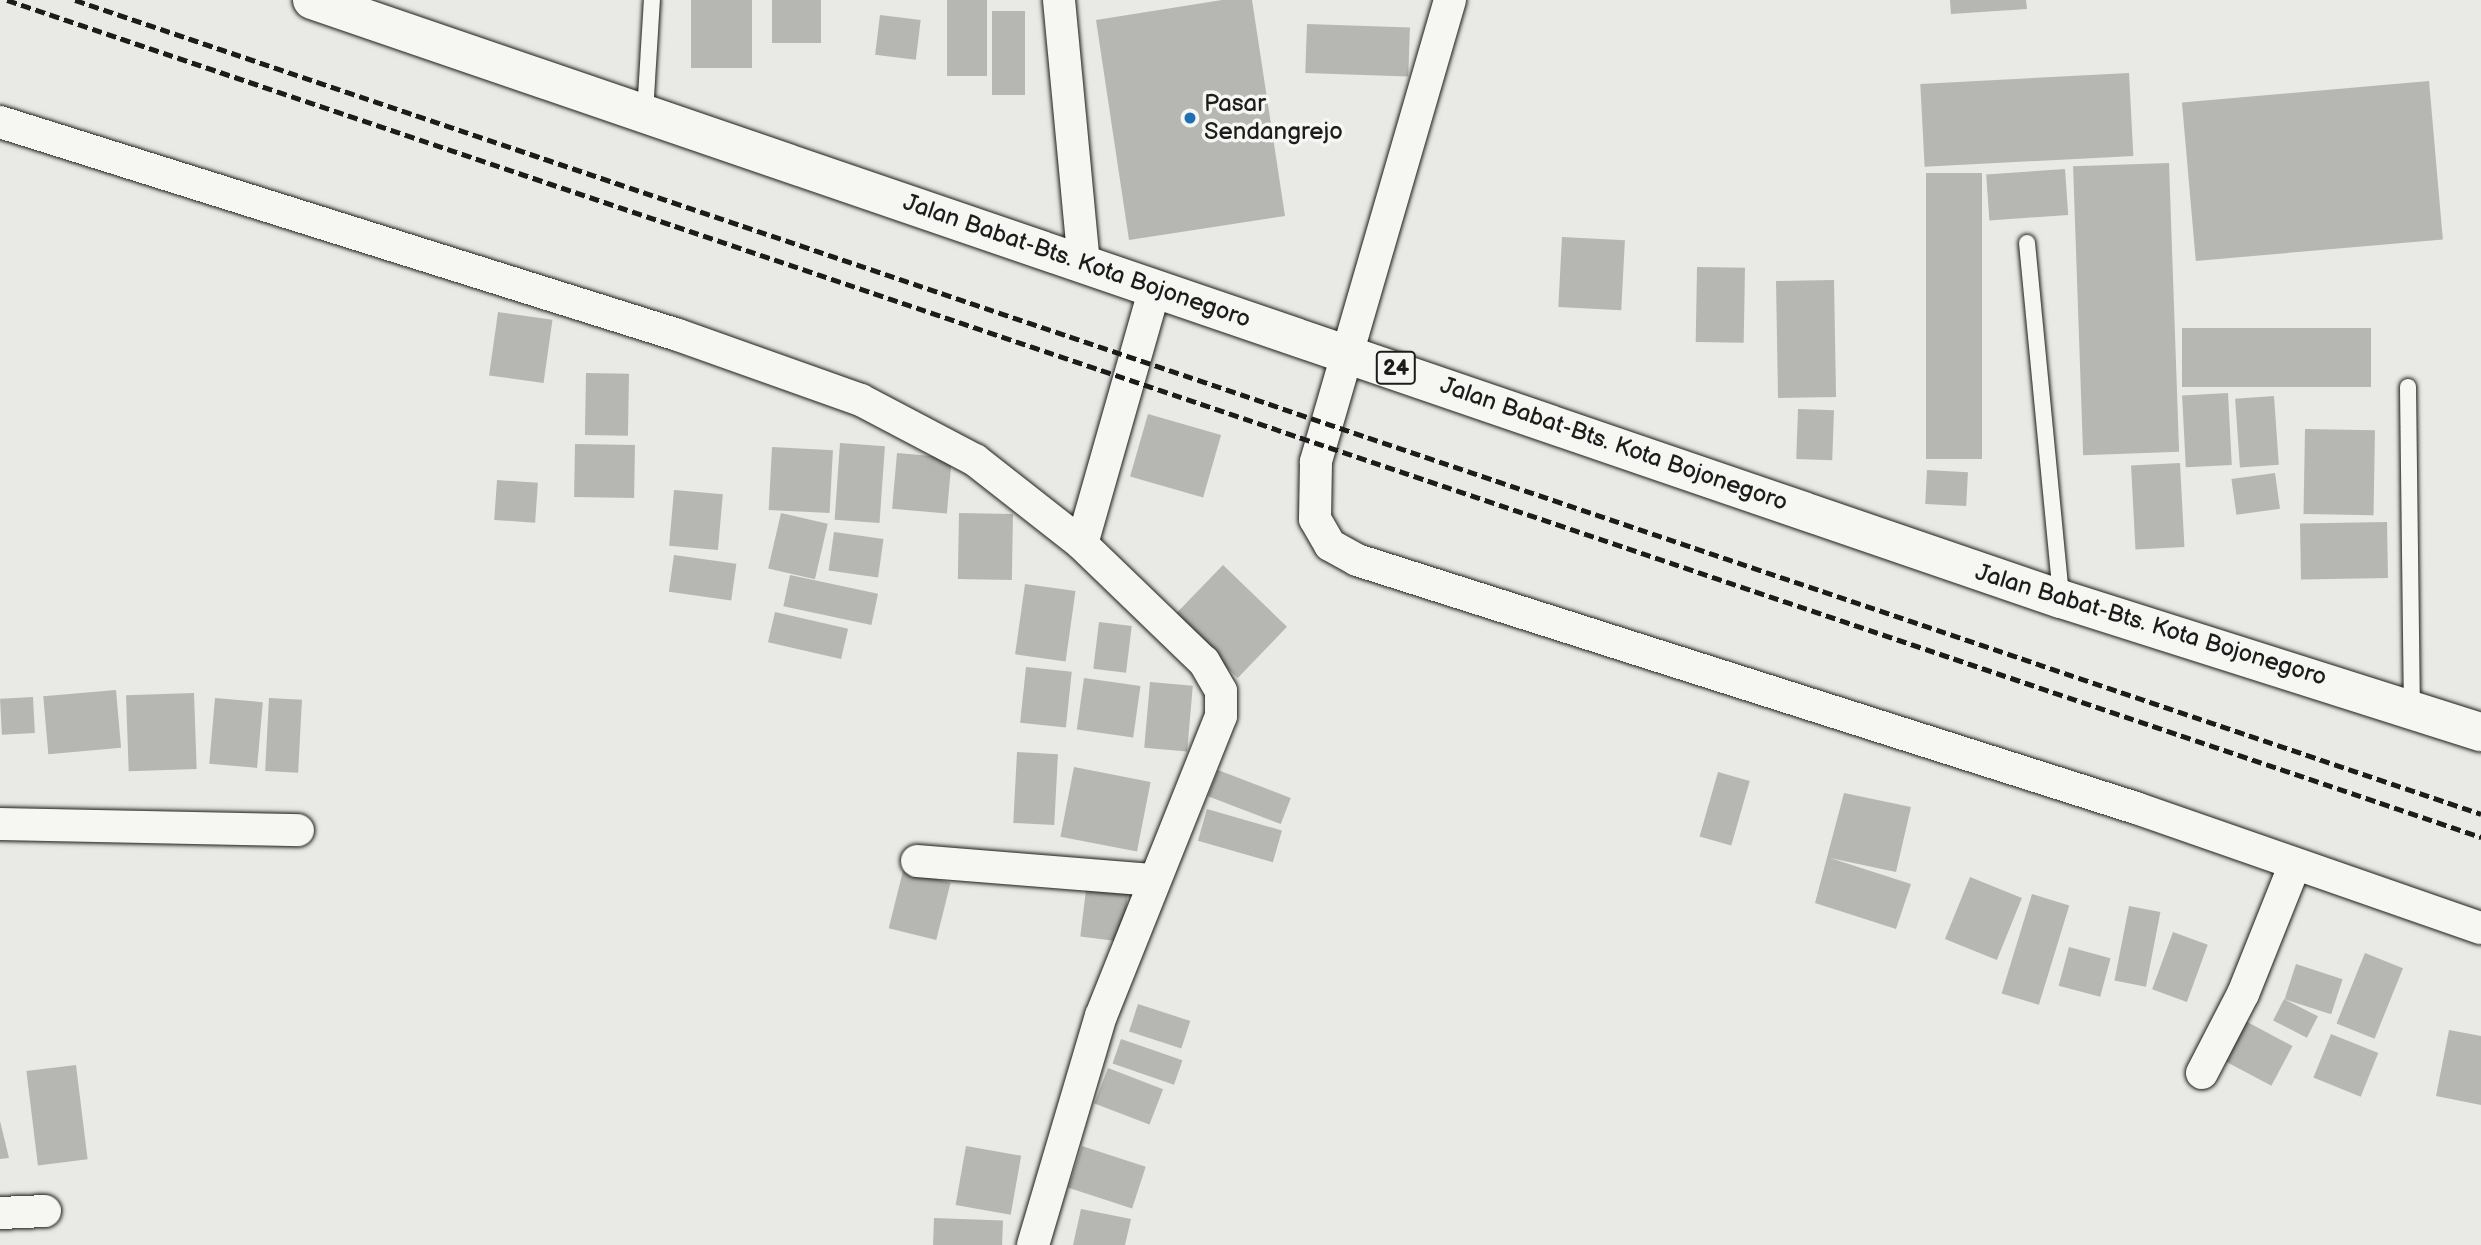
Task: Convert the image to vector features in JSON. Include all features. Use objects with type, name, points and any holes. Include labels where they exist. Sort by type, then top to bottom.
[{"type":"highway","name":"Jalan Babat-Bts. Kota Bojonegoro","points":[[317,1],[1352,353],[2061,599],[2412,706],[2481,732]]},
{"type":"street","points":[[1059,0],[1084,264]]},
{"type":"street","points":[[1450,0],[1352,353],[1313,481],[1319,528],[1340,553],[2295,864],[2481,928]]},
{"type":"street","points":[[0,122],[678,335],[860,400],[975,460],[1082,544],[1204,662],[1221,691],[1218,726],[1101,1016],[1033,1245]]},
{"type":"street","points":[[1082,544],[1155,287]]},
{"type":"street","points":[[0,824],[298,830]]},
{"type":"street","points":[[917,861],[1154,880]]},
{"type":"street","points":[[2202,1073],[2243,994],[2295,864]]},
{"type":"street","points":[[0,1213],[45,1210]]},
{"type":"lane","points":[[645,113],[652,0]]},
{"type":"lane","points":[[2027,243],[2061,599]]},
{"type":"lane","points":[[2408,387],[2412,706]]},
{"type":"building","points":[[691,0],[752,0],[752,68],[691,68]]},
{"type":"building","points":[[772,0],[821,0],[821,43],[772,43]]},
{"type":"building","points":[[947,0],[987,0],[987,76],[947,76]]},
{"type":"building","name":"Pasar Sendangrejo","points":[[1222,0],[1252,0],[1285,216],[1129,240],[1096,20]]},
{"type":"building","points":[[1950,0],[2026,0],[2027,9],[1951,14]]},
{"type":"building","points":[[992,11],[1025,11],[1025,95],[992,95]]},
{"type":"building","points":[[880,15],[921,20],[916,60],[875,55]]},
{"type":"building","points":[[1307,24],[1410,28],[1408,77],[1305,73]]},
{"type":"building","points":[[2129,73],[2133,156],[1925,167],[1920,84]]},
{"type":"building","points":[[2429,81],[2443,239],[2196,261],[2182,103]]},
{"type":"building","points":[[2169,163],[2179,452],[2083,455],[2073,166]]},
{"type":"building","points":[[2065,169],[2068,215],[1989,220],[1986,175]]},
{"type":"building","points":[[1926,173],[1982,173],[1982,459],[1926,459]]},
{"type":"building","points":[[1562,237],[1625,240],[1621,310],[1558,307]]},
{"type":"building","points":[[1697,267],[1745,268],[1744,343],[1696,342]]},
{"type":"building","points":[[1834,280],[1836,397],[1778,398],[1776,281]]},
{"type":"building","points":[[498,312],[552,320],[544,383],[489,375]]},
{"type":"building","points":[[2182,328],[2371,328],[2371,387],[2182,387]]},
{"type":"building","points":[[586,373],[629,374],[628,436],[585,435]]},
{"type":"building","points":[[2228,393],[2232,465],[2186,467],[2182,395]]},
{"type":"building","points":[[2274,396],[2279,465],[2240,468],[2235,399]]},
{"type":"building","points":[[1798,409],[1834,410],[1832,460],[1796,459]]},
{"type":"building","points":[[1148,414],[1221,435],[1203,497],[1130,476]]},
{"type":"building","points":[[2305,429],[2375,430],[2374,515],[2304,514]]},
{"type":"building","points":[[840,443],[885,446],[880,523],[835,520]]},
{"type":"building","points":[[575,444],[635,445],[634,498],[574,497]]},
{"type":"building","points":[[772,447],[833,450],[830,513],[769,510]]},
{"type":"building","points":[[897,453],[952,458],[947,514],[892,509]]},
{"type":"building","points":[[2180,463],[2184,547],[2135,549],[2131,466]]},
{"type":"building","points":[[1927,470],[1968,472],[1966,506],[1925,504]]},
{"type":"building","points":[[2275,473],[2280,509],[2236,515],[2231,479]]},
{"type":"building","points":[[497,480],[538,483],[535,523],[494,520]]},
{"type":"building","points":[[674,490],[723,494],[718,550],[669,546]]},
{"type":"building","points":[[781,513],[828,524],[815,579],[768,569]]},
{"type":"building","points":[[959,513],[1013,514],[1012,580],[958,579]]},
{"type":"building","points":[[2387,522],[2388,578],[2301,580],[2300,524]]},
{"type":"building","points":[[834,532],[884,539],[878,578],[829,571]]},
{"type":"building","points":[[674,555],[736,564],[731,600],[669,592]]},
{"type":"building","points":[[1223,565],[1287,627],[1238,678],[1174,616]]},
{"type":"building","points":[[790,575],[878,594],[871,625],[783,606]]},
{"type":"building","points":[[1025,584],[1076,591],[1066,661],[1015,654]]},
{"type":"building","points":[[775,612],[848,629],[841,659],[768,642]]},
{"type":"building","points":[[1099,622],[1132,626],[1126,673],[1093,669]]},
{"type":"building","points":[[1026,667],[1072,672],[1066,728],[1020,723]]},
{"type":"building","points":[[1084,678],[1140,686],[1133,737],[1077,729]]},
{"type":"building","points":[[1150,682],[1193,686],[1187,751],[1144,748]]},
{"type":"building","points":[[116,690],[121,748],[48,754],[43,696]]},
{"type":"building","points":[[194,693],[197,769],[129,771],[126,695]]},
{"type":"building","points":[[33,697],[35,733],[2,735],[0,699]]},
{"type":"building","points":[[215,698],[263,702],[257,768],[209,764]]},
{"type":"building","points":[[269,698],[302,700],[298,773],[265,771]]},
{"type":"building","points":[[1017,752],[1058,754],[1054,825],[1013,823]]},
{"type":"building","points":[[1074,767],[1151,782],[1137,852],[1060,837]]},
{"type":"building","points":[[1218,770],[1291,798],[1281,824],[1208,796]]},
{"type":"building","points":[[1718,772],[1750,781],[1731,846],[1700,836]]},
{"type":"building","points":[[1844,793],[1911,807],[1896,872],[1830,858],[1911,884],[1896,929],[1815,903]]},
{"type":"building","points":[[1207,809],[1282,830],[1273,862],[1198,841]]},
{"type":"building","points":[[903,871],[951,883],[936,940],[889,928]]},
{"type":"building","points":[[1970,877],[2022,898],[1997,960],[1945,939]]},
{"type":"building","points":[[1087,882],[1129,887],[1122,942],[1080,937]]},
{"type":"building","points":[[2032,894],[2069,905],[2039,1005],[2002,993]]},
{"type":"building","points":[[2129,906],[2160,912],[2146,987],[2114,981]]},
{"type":"building","points":[[2173,932],[2208,945],[2187,1002],[2152,989]]},
{"type":"building","points":[[2069,947],[2111,958],[2100,997],[2059,986]]},
{"type":"building","points":[[2365,953],[2403,968],[2375,1039],[2337,1023]]},
{"type":"building","points":[[2296,964],[2343,979],[2331,1014],[2285,999]]},
{"type":"building","points":[[2284,999],[2318,1016],[2307,1038],[2273,1020]]},
{"type":"building","points":[[1138,1004],[1190,1021],[1181,1049],[1129,1032]]},
{"type":"building","points":[[2236,1016],[2293,1046],[2271,1086],[2215,1056]]},
{"type":"building","points":[[2449,1030],[2481,1036],[2481,1105],[2436,1096]]},
{"type":"building","points":[[2331,1034],[2378,1053],[2361,1097],[2313,1078]]},
{"type":"building","points":[[1121,1039],[1182,1060],[1174,1085],[1113,1064]]},
{"type":"building","points":[[76,1065],[88,1159],[38,1165],[26,1071]]},
{"type":"building","points":[[1108,1068],[1163,1089],[1149,1125],[1094,1103]]},
{"type":"building","points":[[0,1121],[9,1158],[0,1159]]},
{"type":"building","points":[[966,1146],[1021,1156],[1011,1215],[956,1205]]},
{"type":"building","points":[[1082,1146],[1146,1167],[1132,1209],[1068,1188]]},
{"type":"building","points":[[1081,1209],[1131,1219],[1125,1245],[1073,1245]]},
{"type":"building","points":[[934,1218],[1003,1220],[1002,1245],[933,1245]]},
{"type":"railway","points":[[7,0],[2481,837]]},
{"type":"railway","points":[[75,0],[2481,814]]},
{"type":"place","name":"Pasar Sendangrejo","points":[[1190,118]]}]
